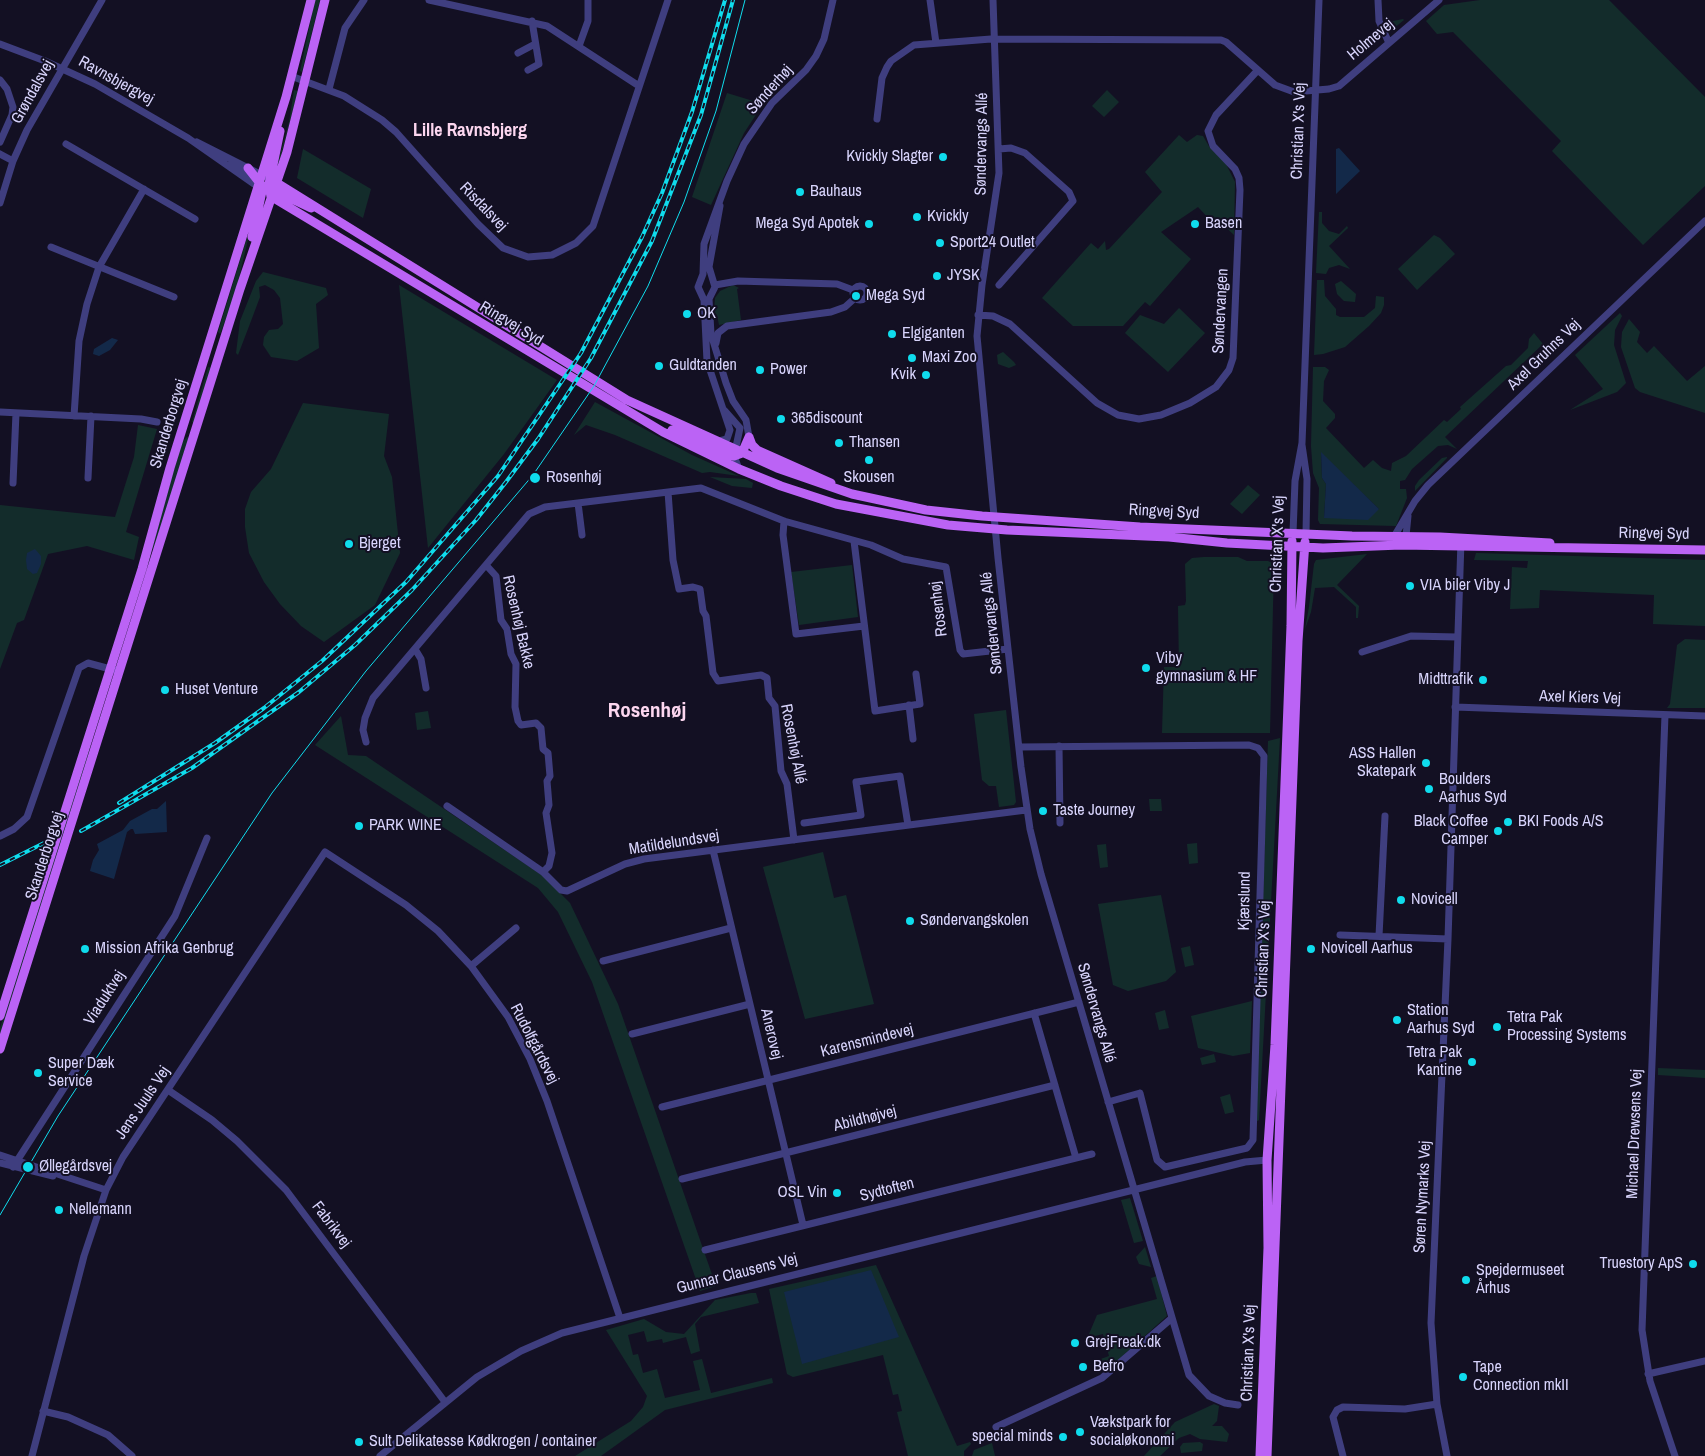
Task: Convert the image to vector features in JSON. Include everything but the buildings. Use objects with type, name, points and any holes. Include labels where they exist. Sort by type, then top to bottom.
[{"type":"main road","name":"Skanderborgvej","points":[[0,1016],[240,289],[311,0]]},
{"type":"main road","name":"Skanderborgvej","points":[[0,1049],[114,671],[267,185],[305,81],[325,0]]},
{"type":"main road","points":[[248,168],[267,185]]},
{"type":"main road","name":"Ringvej Syd","points":[[267,185],[345,223],[627,400],[737,453],[852,494],[926,510],[994,517],[1140,527],[1406,536],[1461,542],[1602,548],[1705,550]]},
{"type":"main road","name":"Ringvej Syd","points":[[267,185],[619,406],[671,436],[738,469],[781,486],[836,504],[912,520],[995,529],[1168,537],[1227,543],[1305,547],[1359,548],[1461,542]]},
{"type":"main road","points":[[619,406],[725,454],[737,453],[750,437]]},
{"type":"main road","points":[[750,437],[752,445],[757,450],[819,477],[852,494]]},
{"type":"main road","name":"Christian X's Vej","points":[[1260,1456],[1268,1248],[1267,1160],[1275,1045],[1293,533]]},
{"type":"main road","name":"Christian X's Vej","points":[[1267,1456],[1298,641],[1306,534]]},
{"type":"main road","points":[[1359,548],[1400,540],[1406,536]]},
{"type":"main road","points":[[1275,1248],[1272,1167],[1267,1160],[1274,1156],[1279,1148]]},
{"type":"street","name":"Grøndalsvej","points":[[0,203],[13,160],[34,118],[102,0]]},
{"type":"street","points":[[329,89],[345,28],[364,0]]},
{"type":"street","points":[[429,0],[532,21],[556,30],[639,86]]},
{"type":"street","points":[[579,46],[588,22],[588,0]]},
{"type":"street","name":"Risdalsvej","points":[[291,76],[329,89],[360,105],[396,132],[493,240],[515,254],[540,258],[565,250],[585,236],[593,226],[668,0]]},
{"type":"street","name":"Sønderhøj","points":[[700,280],[703,274],[704,244],[735,164],[756,126],[772,103],[806,70],[816,56],[824,39],[833,0]]},
{"type":"street","points":[[930,0],[936,43]]},
{"type":"street","name":"Søndervangs Allé","points":[[993,0],[1000,149],[995,206],[978,315],[980,372],[1018,747],[1026,810],[1040,874],[1134,1190]]},
{"type":"street","name":"Christian X's Vej","points":[[1293,533],[1295,481],[1302,443],[1319,0]]},
{"type":"street","points":[[1378,0],[1379,21],[1390,43]]},
{"type":"street","name":"Holmevej","points":[[1315,90],[1339,86],[1440,0]]},
{"type":"street","points":[[528,70],[539,64],[532,21]]},
{"type":"street","points":[[878,119],[882,78],[891,61],[914,45],[994,39],[1214,39],[1226,42],[1283,90],[1294,92],[1315,90]]},
{"type":"street","name":"Ravnsbjergvej","points":[[0,44],[63,68],[95,84],[188,138],[248,168]]},
{"type":"street","points":[[518,53],[535,44]]},
{"type":"street","name":"Søndervangen","points":[[978,315],[993,316],[1010,324],[1097,403],[1118,415],[1139,419],[1161,415],[1190,404],[1216,387],[1229,370],[1233,358],[1240,190],[1239,178],[1235,169],[1213,146],[1208,131],[1216,115],[1258,70]]},
{"type":"street","points":[[0,80],[7,89],[12,107],[12,115],[0,142]]},
{"type":"street","points":[[188,138],[267,185]]},
{"type":"street","points":[[66,144],[195,219]]},
{"type":"street","points":[[999,285],[1073,200],[1069,192],[1025,153],[1011,148],[1000,149]]},
{"type":"street","points":[[0,154],[13,160]]},
{"type":"street","points":[[74,416],[82,322],[100,267],[144,190]]},
{"type":"street","name":"Sønderhøj","points":[[713,282],[709,267],[722,196]]},
{"type":"street","name":"Axel Gruhns Vej","points":[[1395,536],[1415,501],[1433,481],[1705,220]]},
{"type":"street","points":[[51,247],[174,297]]},
{"type":"street","points":[[717,442],[726,440],[730,431],[708,365],[704,305],[698,287],[700,280],[706,278],[713,282],[837,284],[853,290]]},
{"type":"street","points":[[713,282],[714,290],[710,294],[710,324],[717,353],[733,401],[748,426],[750,437]]},
{"type":"street","points":[[717,353],[716,336],[720,330],[727,326],[832,312],[845,307],[855,298],[864,299],[867,292],[864,286],[860,285],[853,290]]},
{"type":"street","points":[[853,290],[855,298]]},
{"type":"street","points":[[701,293],[710,294]]},
{"type":"street","points":[[722,407],[740,428],[737,453],[738,469]]},
{"type":"street","points":[[0,412],[141,418],[157,422]]},
{"type":"street","points":[[13,484],[16,413]]},
{"type":"street","points":[[88,478],[91,416]]},
{"type":"street","name":"Christian X's Vej","points":[[1302,443],[1307,480],[1306,534]]},
{"type":"street","name":"Rosenhøj","points":[[366,742],[363,730],[368,707],[534,510],[578,503],[701,488],[784,521],[871,545],[903,559],[946,567],[960,650],[963,654],[1008,648]]},
{"type":"street","name":"Rosenhøj Allé","points":[[668,492],[673,560],[679,589],[693,587],[700,589],[703,611],[706,616],[713,673],[718,681],[761,675],[767,678],[769,698],[775,706],[781,771],[787,784],[794,840]]},
{"type":"street","points":[[578,503],[582,535]]},
{"type":"street","name":"Axel Gruhns Vej","points":[[1406,536],[1408,515]]},
{"type":"street","points":[[784,521],[783,535],[796,634],[864,626]]},
{"type":"street","points":[[854,541],[875,710],[920,704],[916,674]]},
{"type":"street","name":"Søren Nymarks Vej","points":[[1447,1456],[1437,1404],[1431,1323],[1448,939],[1461,542]]},
{"type":"street","name":"Rosenhøj Bakke","points":[[486,565],[496,576],[501,620],[507,629],[511,654],[516,664],[515,707],[518,721],[521,725],[536,723],[541,728],[544,749],[548,753],[550,776],[547,781],[549,805],[546,813],[552,859],[549,866],[543,872]]},
{"type":"street","points":[[1362,652],[1411,636],[1457,637]]},
{"type":"street","points":[[415,649],[421,658],[426,688]]},
{"type":"street","name":"Skanderborgvej","points":[[0,836],[14,829],[27,817],[79,668],[88,663],[114,671]]},
{"type":"street","points":[[909,705],[913,739]]},
{"type":"street","name":"Axel Kiers Vej","points":[[1455,707],[1705,716]]},
{"type":"street","name":"Michael Drewsens Vej","points":[[1665,715],[1642,1330],[1648,1374],[1675,1456]]},
{"type":"street","name":"Kjærslund","points":[[1018,747],[1248,744],[1258,748],[1264,756],[1253,1140],[1246,1148],[1165,1167],[1157,1160],[1140,1093],[1108,1102]]},
{"type":"street","points":[[1059,746],[1060,823]]},
{"type":"street","points":[[804,822],[860,815],[856,782],[900,776],[908,825]]},
{"type":"street","name":"Matildelundsvej","points":[[446,806],[543,872],[562,890],[567,891],[625,864],[644,859],[1026,810]]},
{"type":"street","points":[[1379,936],[1385,816]]},
{"type":"street","name":"Viaduktvej","points":[[15,1163],[176,916],[207,838]]},
{"type":"street","name":"Anerovej","points":[[713,850],[802,1225]]},
{"type":"street","name":"Rudolfgårdsvej","points":[[325,852],[406,905],[438,931],[471,966],[508,1017],[533,1067],[547,1101],[620,1318]]},
{"type":"street","name":"Jens Juuls Vej","points":[[32,1456],[84,1256],[106,1190],[123,1157],[325,852]]},
{"type":"street","points":[[471,966],[516,928]]},
{"type":"street","points":[[603,961],[731,928]]},
{"type":"street","points":[[1340,935],[1448,939]]},
{"type":"street","name":"Karensmindevej","points":[[662,1107],[1079,1002]]},
{"type":"street","points":[[632,1034],[750,1004]]},
{"type":"street","points":[[1034,1013],[1076,1158]]},
{"type":"street","name":"Abildhøjvej","points":[[682,1179],[1055,1085]]},
{"type":"street","name":"Fabrikvej","points":[[168,1090],[212,1120],[237,1140],[286,1190],[445,1402]]},
{"type":"street","name":"Sydtoften","points":[[705,1250],[1092,1154]]},
{"type":"street","points":[[0,1155],[32,1173],[69,1179],[106,1190]]},
{"type":"street","name":"Gunnar Clausens Vej","points":[[380,1456],[477,1377],[521,1351],[562,1333],[1253,1160],[1267,1160]]},
{"type":"street","points":[[0,1163],[15,1163]]},
{"type":"street","points":[[1134,1190],[1191,1378],[1201,1390],[1217,1401],[1238,1405]]},
{"type":"street","points":[[996,1427],[1102,1378],[1172,1318]]},
{"type":"street","points":[[1648,1374],[1705,1361]]},
{"type":"street","points":[[1343,1456],[1334,1418],[1337,1410],[1343,1407],[1405,1409],[1437,1404]]},
{"type":"street","points":[[43,1411],[68,1417],[108,1435],[132,1456]]},
{"type":"green space","points":[[315,0],[320,0],[302,72],[300,71]]},
{"type":"green space","points":[[1480,0],[1609,0],[1705,97],[1705,186],[1643,245],[1552,151],[1561,141],[1453,32],[1437,34],[1426,21],[1444,5]]},
{"type":"green space","points":[[1403,19],[1388,33],[1385,27],[1388,22]]},
{"type":"green space","points":[[294,90],[298,91],[278,167],[289,122]]},
{"type":"green space","points":[[1107,90],[1119,102],[1104,117],[1092,106]]},
{"type":"green space","points":[[727,93],[763,104],[744,133],[711,205],[692,197]]},
{"type":"green space","points":[[1179,135],[1187,142],[1197,135],[1203,136],[1210,148],[1225,162],[1235,182],[1234,235],[1217,219],[1212,222],[1198,207],[1161,232],[1191,259],[1150,306],[1145,302],[1123,326],[1073,326],[1042,298],[1091,243],[1098,249],[1105,241],[1106,250],[1109,249],[1162,192],[1145,172]]},
{"type":"green space","points":[[303,149],[371,189],[363,218],[297,178]]},
{"type":"green space","points":[[1319,212],[1322,212],[1322,223],[1329,231],[1339,234],[1347,226],[1348,228],[1329,246],[1350,269],[1339,265],[1329,268],[1326,274],[1316,273]]},
{"type":"green space","points":[[253,218],[235,295],[220,334],[218,332]]},
{"type":"green space","points":[[1434,235],[1440,238],[1455,254],[1417,290],[1398,269]]},
{"type":"green space","points":[[263,272],[326,288],[328,295],[316,304],[319,348],[297,361],[271,357],[263,345],[264,337],[269,330],[278,329],[283,324],[280,298],[274,290],[265,285],[259,287],[260,297],[238,355],[236,353],[240,321],[256,281]]},
{"type":"green space","points":[[1317,280],[1324,280],[1325,296],[1336,309],[1336,315],[1340,317],[1364,317],[1375,308],[1376,296],[1384,297],[1384,305],[1381,313],[1369,326],[1345,347],[1314,355]]},
{"type":"green space","points":[[1341,281],[1356,294],[1355,302],[1344,301],[1337,294],[1335,284]]},
{"type":"green space","points":[[399,285],[557,380],[504,454],[428,548]]},
{"type":"green space","points":[[733,285],[739,288],[737,289],[741,320],[719,325],[717,315],[714,312],[715,298],[720,291]]},
{"type":"green space","points":[[1179,308],[1205,333],[1168,372],[1125,333],[1140,315],[1164,324]]},
{"type":"green space","points":[[1620,313],[1622,316],[1615,330],[1614,345],[1626,383],[1617,392],[1570,410],[1603,389],[1575,355]]},
{"type":"green space","points":[[1629,319],[1640,332],[1637,342],[1647,353],[1654,346],[1687,381],[1705,366],[1705,413],[1640,392],[1635,388],[1621,347],[1622,332]]},
{"type":"green space","points":[[1534,333],[1543,344],[1445,437],[1457,449],[1448,445],[1438,446],[1412,469],[1405,480],[1400,481],[1400,489],[1406,489],[1407,498],[1396,526],[1320,524],[1318,520],[1319,488],[1313,473],[1311,446],[1313,367],[1325,367],[1329,370],[1324,381],[1323,401],[1335,414],[1335,418],[1326,428],[1364,468],[1373,460],[1382,468],[1391,471],[1392,463],[1406,456],[1444,420],[1447,422],[1461,409],[1460,407],[1506,366],[1511,365],[1528,348],[1529,339]],"holes":[[[1321,453],[1379,509],[1324,518],[1326,484],[1322,478]]]},
{"type":"green space","points":[[1003,352],[1016,365],[1009,368],[998,364],[997,355]]},
{"type":"green space","points":[[208,367],[212,368],[194,423],[192,422]]},
{"type":"green space","points":[[595,402],[692,455],[739,476],[710,472],[702,473],[615,435],[586,425],[574,435]]},
{"type":"green space","points":[[303,403],[389,414],[384,456],[392,477],[400,553],[375,605],[324,642],[301,626],[280,604],[264,582],[249,553],[245,527],[245,509],[251,492],[271,469]]},
{"type":"green space","points":[[138,425],[157,429],[126,532],[139,537],[134,560],[87,546],[48,554],[24,620],[17,623],[0,669],[0,505],[115,517],[134,457]]},
{"type":"green space","points":[[187,437],[189,438],[154,549],[152,548],[182,442]]},
{"type":"green space","points":[[1447,457],[1415,491],[1415,486],[1419,480],[1442,458]]},
{"type":"green space","points":[[710,477],[746,479],[753,483],[752,488],[732,486]]},
{"type":"green space","points":[[1248,485],[1260,495],[1242,514],[1230,504]]},
{"type":"green space","points":[[1476,553],[1705,560],[1705,626],[1653,624],[1654,595],[1540,590],[1539,608],[1510,609],[1512,567],[1527,568],[1528,561],[1474,560]]},
{"type":"green space","points":[[1367,554],[1337,585],[1359,606],[1358,618],[1356,618],[1356,607],[1334,587],[1315,588],[1311,612],[1305,629],[1316,560]]},
{"type":"green space","points":[[1238,557],[1247,561],[1268,561],[1274,564],[1270,733],[1162,733],[1164,667],[1179,667],[1178,606],[1185,605],[1186,601],[1185,564],[1192,558]]},
{"type":"green space","points":[[852,565],[858,617],[799,625],[791,572]]},
{"type":"green space","points":[[1685,639],[1705,640],[1705,708],[1667,708],[1670,704],[1677,645]]},
{"type":"green space","points":[[1006,710],[1016,802],[1014,805],[999,807],[996,786],[989,786],[982,780],[974,714]]},
{"type":"green space","points":[[428,711],[431,728],[417,730],[415,713]]},
{"type":"green space","points":[[341,716],[348,755],[366,756],[543,876],[570,903],[618,1004],[716,1286],[700,1291],[592,982],[558,912],[538,888],[315,745]]},
{"type":"green space","points":[[1280,738],[1259,1120],[1256,1122],[1268,741]]},
{"type":"green space","points":[[91,739],[87,763],[0,1037],[0,1028]]},
{"type":"green space","points":[[1149,799],[1161,799],[1162,811],[1150,811]]},
{"type":"green space","points":[[1197,843],[1198,863],[1189,864],[1187,844]]},
{"type":"green space","points":[[1106,844],[1108,867],[1100,868],[1097,845]]},
{"type":"green space","points":[[823,852],[834,898],[846,895],[874,1004],[805,1019],[763,867]]},
{"type":"green space","points":[[1161,895],[1176,972],[1166,981],[1128,991],[1113,985],[1098,904]]},
{"type":"green space","points":[[1190,946],[1194,965],[1185,967],[1181,948]]},
{"type":"green space","points":[[1252,1001],[1250,1053],[1233,1056],[1198,1048],[1191,1016]]},
{"type":"green space","points":[[1165,1010],[1169,1028],[1159,1030],[1155,1013]]},
{"type":"green space","points":[[1214,1054],[1216,1062],[1202,1065],[1200,1058]]},
{"type":"green space","points":[[1658,1068],[1705,1070],[1705,1078],[1658,1075]]},
{"type":"green space","points":[[1230,1094],[1234,1112],[1225,1114],[1220,1097]]},
{"type":"green space","points":[[1130,1198],[1143,1241],[1134,1243],[1121,1200]]},
{"type":"green space","points":[[1145,1247],[1151,1267],[1139,1264],[1136,1257]]},
{"type":"green space","points":[[876,1265],[957,1446],[970,1442],[971,1444],[964,1451],[964,1456],[908,1456],[897,1412],[902,1411],[898,1394],[893,1395],[883,1355],[793,1377],[787,1374],[769,1289]]},
{"type":"green space","points":[[1157,1276],[1167,1316],[1108,1369],[1102,1370],[1098,1360],[1109,1356],[1103,1334],[1091,1337],[1089,1334],[1097,1315],[1157,1299],[1151,1278]]},
{"type":"green space","points":[[756,1293],[759,1303],[701,1317],[695,1324],[700,1351],[691,1354],[686,1337],[663,1343],[662,1339],[647,1342],[644,1331],[628,1335],[633,1355],[638,1354],[643,1373],[657,1369],[665,1398],[700,1390],[693,1361],[702,1359],[711,1393],[772,1378],[773,1383],[665,1410],[601,1456],[575,1456],[631,1421],[643,1407],[647,1396],[606,1330],[644,1319],[666,1332],[684,1334],[715,1300]]},
{"type":"green space","points":[[1214,1404],[1219,1406],[1217,1421],[1212,1426],[1222,1426],[1229,1434],[1227,1442],[1200,1439],[1190,1434],[1179,1438],[1160,1456],[1144,1456],[1175,1422]]},
{"type":"green space","points":[[1200,1442],[1203,1444],[1202,1451],[1181,1453],[1180,1447],[1183,1443]]},
{"type":"green space","points":[[992,1443],[995,1456],[972,1456],[974,1450]]},
{"type":"water","points":[[1339,148],[1360,171],[1336,194],[1336,149]]},
{"type":"water","points":[[112,338],[118,340],[110,350],[99,356],[93,354],[94,349]]},
{"type":"water","points":[[1321,452],[1379,509],[1368,520],[1324,518],[1326,484],[1322,478]]},
{"type":"water","points":[[35,549],[41,556],[41,564],[37,573],[33,574],[27,569],[26,560],[27,553]]},
{"type":"water","points":[[166,801],[167,832],[135,834],[133,829],[131,829],[127,832],[114,879],[90,871],[93,860],[99,850],[97,844],[123,830],[130,821],[152,809],[157,809]]},
{"type":"water","points":[[871,1270],[899,1337],[802,1364],[784,1292]]},
{"type":"tram line","points":[[0,1215],[58,1116],[272,793],[366,671],[533,475],[594,386],[648,286],[684,202],[716,111],[745,0]]},
{"type":"railway","points":[[119,803],[215,743],[264,708],[322,661],[406,582],[498,476],[581,353],[642,237],[662,193],[692,112],[725,0]]},
{"type":"railway","points":[[81,831],[192,768],[299,692],[355,645],[412,590],[476,520],[506,482],[538,439],[591,358],[652,241],[701,115],[733,0]]},
{"type":"railway","points":[[0,865],[44,843]]},
{"type":"place","name":"Kvickly Slagter","points":[[943,157]]},
{"type":"place","name":"Bauhaus","points":[[800,192]]},
{"type":"place","name":"Kvickly","points":[[917,217]]},
{"type":"place","name":"Mega Syd Apotek","points":[[869,224]]},
{"type":"place","name":"Basen","points":[[1195,224]]},
{"type":"place","name":"Sport24 Outlet","points":[[940,243]]},
{"type":"place","name":"JYSK","points":[[937,276]]},
{"type":"place","name":"Mega Syd","points":[[856,296]]},
{"type":"place","name":"OK","points":[[687,314]]},
{"type":"place","name":"Elgiganten","points":[[892,334]]},
{"type":"place","name":"Maxi Zoo","points":[[912,358]]},
{"type":"place","name":"Guldtanden","points":[[659,366]]},
{"type":"place","name":"Power","points":[[760,370]]},
{"type":"place","name":"Kvik","points":[[926,375]]},
{"type":"place","name":"365discount","points":[[781,419]]},
{"type":"place","name":"Thansen","points":[[839,443]]},
{"type":"place","name":"Skousen","points":[[869,460]]},
{"type":"place","name":"Rosenhøj","points":[[535,478]]},
{"type":"place","name":"Bjerget","points":[[349,544]]},
{"type":"place","name":"VIA biler Viby J","points":[[1410,586]]},
{"type":"place","name":"Viby gymnasium & HF","points":[[1146,668]]},
{"type":"place","name":"Midttrafik","points":[[1483,680]]},
{"type":"place","name":"Huset Venture","points":[[165,690]]},
{"type":"place","name":"ASS Hallen Skatepark","points":[[1426,763]]},
{"type":"place","name":"Boulders Aarhus Syd","points":[[1429,789]]},
{"type":"place","name":"Taste Journey","points":[[1043,811]]},
{"type":"place","name":"BKI Foods A/S","points":[[1508,822]]},
{"type":"place","name":"PARK WINE","points":[[359,826]]},
{"type":"place","name":"Black Coffee Camper","points":[[1498,831]]},
{"type":"place","name":"Novicell","points":[[1401,900]]},
{"type":"place","name":"Søndervangskolen","points":[[910,921]]},
{"type":"place","name":"Mission Afrika Genbrug","points":[[85,949]]},
{"type":"place","name":"Novicell Aarhus","points":[[1311,949]]},
{"type":"place","name":"Station Aarhus Syd","points":[[1397,1020]]},
{"type":"place","name":"Tetra Pak Processing Systems","points":[[1497,1027]]},
{"type":"place","name":"Tetra Pak Kantine","points":[[1472,1062]]},
{"type":"place","name":"Super Dæk Service","points":[[38,1073]]},
{"type":"place","name":"Øllegårdsvej","points":[[28,1167]]},
{"type":"place","name":"OSL Vin","points":[[837,1193]]},
{"type":"place","name":"Nellemann","points":[[59,1210]]},
{"type":"place","name":"Truestory ApS","points":[[1693,1264]]},
{"type":"place","name":"Spejdermuseet Århus","points":[[1466,1280]]},
{"type":"place","name":"GrejFreak.dk","points":[[1075,1343]]},
{"type":"place","name":"Befro","points":[[1083,1367]]},
{"type":"place","name":"Tape Connection mkII","points":[[1463,1377]]},
{"type":"place","name":"Vækstpark for socialøkonomi","points":[[1080,1432]]},
{"type":"place","name":"special minds","points":[[1063,1437]]},
{"type":"place","name":"Sult Delikatesse Kødkrogen / container","points":[[359,1442]]},
{"type":"district","name":"Lille Ravnsbjerg","points":[[470,131]]},
{"type":"district","name":"Rosenhøj","points":[[647,711]]}]
